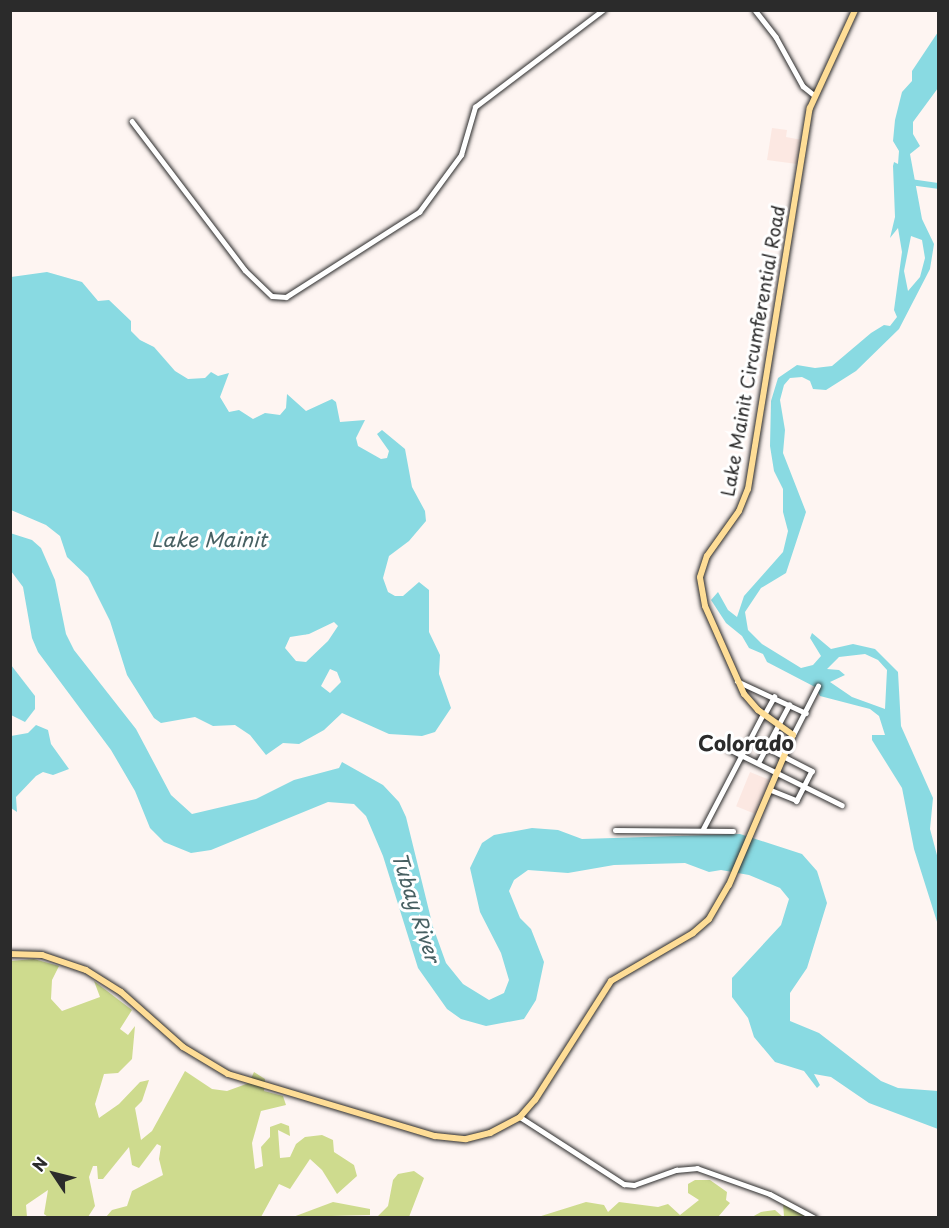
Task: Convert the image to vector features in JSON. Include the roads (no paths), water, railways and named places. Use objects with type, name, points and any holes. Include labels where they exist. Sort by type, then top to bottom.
[{"type":"main road","name":"Lake Mainit Circumferential Road","points":[[793,735],[763,715],[744,694],[705,606],[700,577],[710,550],[739,511],[748,489],[814,95],[855,10]]},
{"type":"main road","points":[[10,954],[42,956],[86,970],[121,993],[183,1047],[247,1081],[456,1140],[480,1137],[520,1117],[536,1100],[611,981],[693,933],[714,913],[729,885],[793,735]]},
{"type":"street","points":[[132,121],[238,262],[266,292],[286,297],[419,212],[461,155],[475,107],[603,10]]},
{"type":"street","points":[[755,10],[776,38],[803,86],[814,95]]},
{"type":"street","points":[[737,681],[806,713]]},
{"type":"street","points":[[793,735],[818,686]]},
{"type":"street","points":[[703,829],[774,697]]},
{"type":"street","points":[[758,763],[789,705]]},
{"type":"street","points":[[750,739],[812,771],[807,786],[795,801],[770,790]]},
{"type":"street","points":[[729,749],[842,805]]},
{"type":"street","points":[[615,830],[733,831]]},
{"type":"street","points":[[520,1117],[624,1184],[634,1185],[676,1170],[697,1168],[770,1194],[815,1218]]},
{"type":"water","points":[[938,32],[938,88],[913,122],[913,134],[920,146],[910,154],[922,219],[934,244],[930,269],[899,329],[856,371],[826,390],[813,389],[810,381],[802,377],[790,378],[784,385],[780,400],[785,430],[783,453],[806,512],[786,573],[761,588],[745,612],[748,630],[762,644],[801,668],[813,665],[821,656],[810,638],[812,633],[831,649],[853,644],[875,649],[898,672],[901,726],[933,798],[930,829],[938,859],[938,925],[914,849],[902,788],[872,740],[872,735],[885,735],[879,716],[870,709],[820,696],[815,687],[767,662],[763,654],[749,648],[742,636],[726,623],[711,600],[718,592],[728,610],[737,617],[744,596],[783,552],[788,531],[783,512],[783,489],[774,471],[770,446],[771,401],[778,378],[797,365],[815,368],[832,366],[871,333],[884,325],[890,326],[897,317],[894,310],[902,252],[898,228],[890,238],[895,217],[893,166],[894,162],[898,164],[899,151],[893,141],[895,120],[902,92],[912,81],[912,71]],"holes":[[[911,236],[922,240],[925,258],[920,277],[908,291],[904,271]],[[865,654],[878,660],[887,670],[885,709],[852,697],[830,682],[845,675],[839,670],[827,669],[839,657]]]},
{"type":"water","name":"Lake Mainit","points":[[47,272],[82,282],[98,301],[109,300],[131,321],[131,331],[140,340],[154,347],[175,371],[188,379],[205,378],[211,372],[218,376],[229,373],[220,397],[229,412],[239,410],[253,419],[265,413],[280,415],[286,408],[287,394],[306,411],[332,399],[336,402],[340,422],[365,420],[356,438],[358,446],[381,459],[387,458],[389,451],[377,434],[382,430],[405,449],[412,487],[425,511],[426,521],[409,541],[389,556],[383,578],[388,592],[395,596],[403,596],[419,582],[429,590],[429,632],[440,655],[439,674],[451,708],[435,732],[422,736],[389,734],[342,713],[324,730],[299,744],[283,743],[266,755],[250,735],[235,725],[213,726],[195,717],[161,723],[154,718],[127,675],[110,621],[88,577],[67,557],[60,536],[46,525],[11,510],[11,277]],"holes":[[[334,622],[338,626],[328,641],[306,662],[296,661],[285,648],[290,637],[309,634]],[[330,669],[337,672],[341,682],[330,693],[321,686]]]},
{"type":"water","name":"Tubay River","points":[[10,533],[32,540],[41,548],[55,580],[66,634],[74,650],[136,729],[171,795],[192,814],[256,799],[294,780],[339,768],[342,762],[383,785],[399,802],[406,817],[433,927],[446,963],[463,984],[489,1000],[504,993],[509,980],[501,953],[480,912],[470,868],[482,843],[494,835],[532,828],[558,830],[582,839],[740,834],[802,854],[817,871],[827,903],[807,968],[790,993],[790,1021],[819,1033],[881,1081],[898,1088],[938,1091],[938,1129],[869,1103],[831,1077],[814,1074],[820,1085],[817,1088],[804,1071],[775,1062],[754,1037],[748,1018],[732,997],[732,978],[781,925],[789,899],[780,888],[749,875],[721,870],[709,872],[685,863],[614,865],[568,873],[528,870],[514,880],[509,891],[520,918],[531,929],[544,962],[536,1000],[524,1019],[486,1026],[461,1019],[447,1009],[418,968],[383,856],[366,816],[354,804],[328,802],[211,850],[191,853],[164,842],[150,828],[135,791],[111,750],[38,652],[32,638],[23,587],[11,571]]},
{"type":"water","points":[[11,665],[35,696],[35,709],[25,722],[11,715]]},
{"type":"water","points":[[36,725],[48,730],[51,744],[69,769],[53,775],[43,772],[36,776],[16,797],[17,812],[11,808],[11,736],[28,733]]},
{"type":"waterway","points":[[910,182],[938,186]]},
{"type":"district","name":"Colorado","points":[[746,742]]}]
